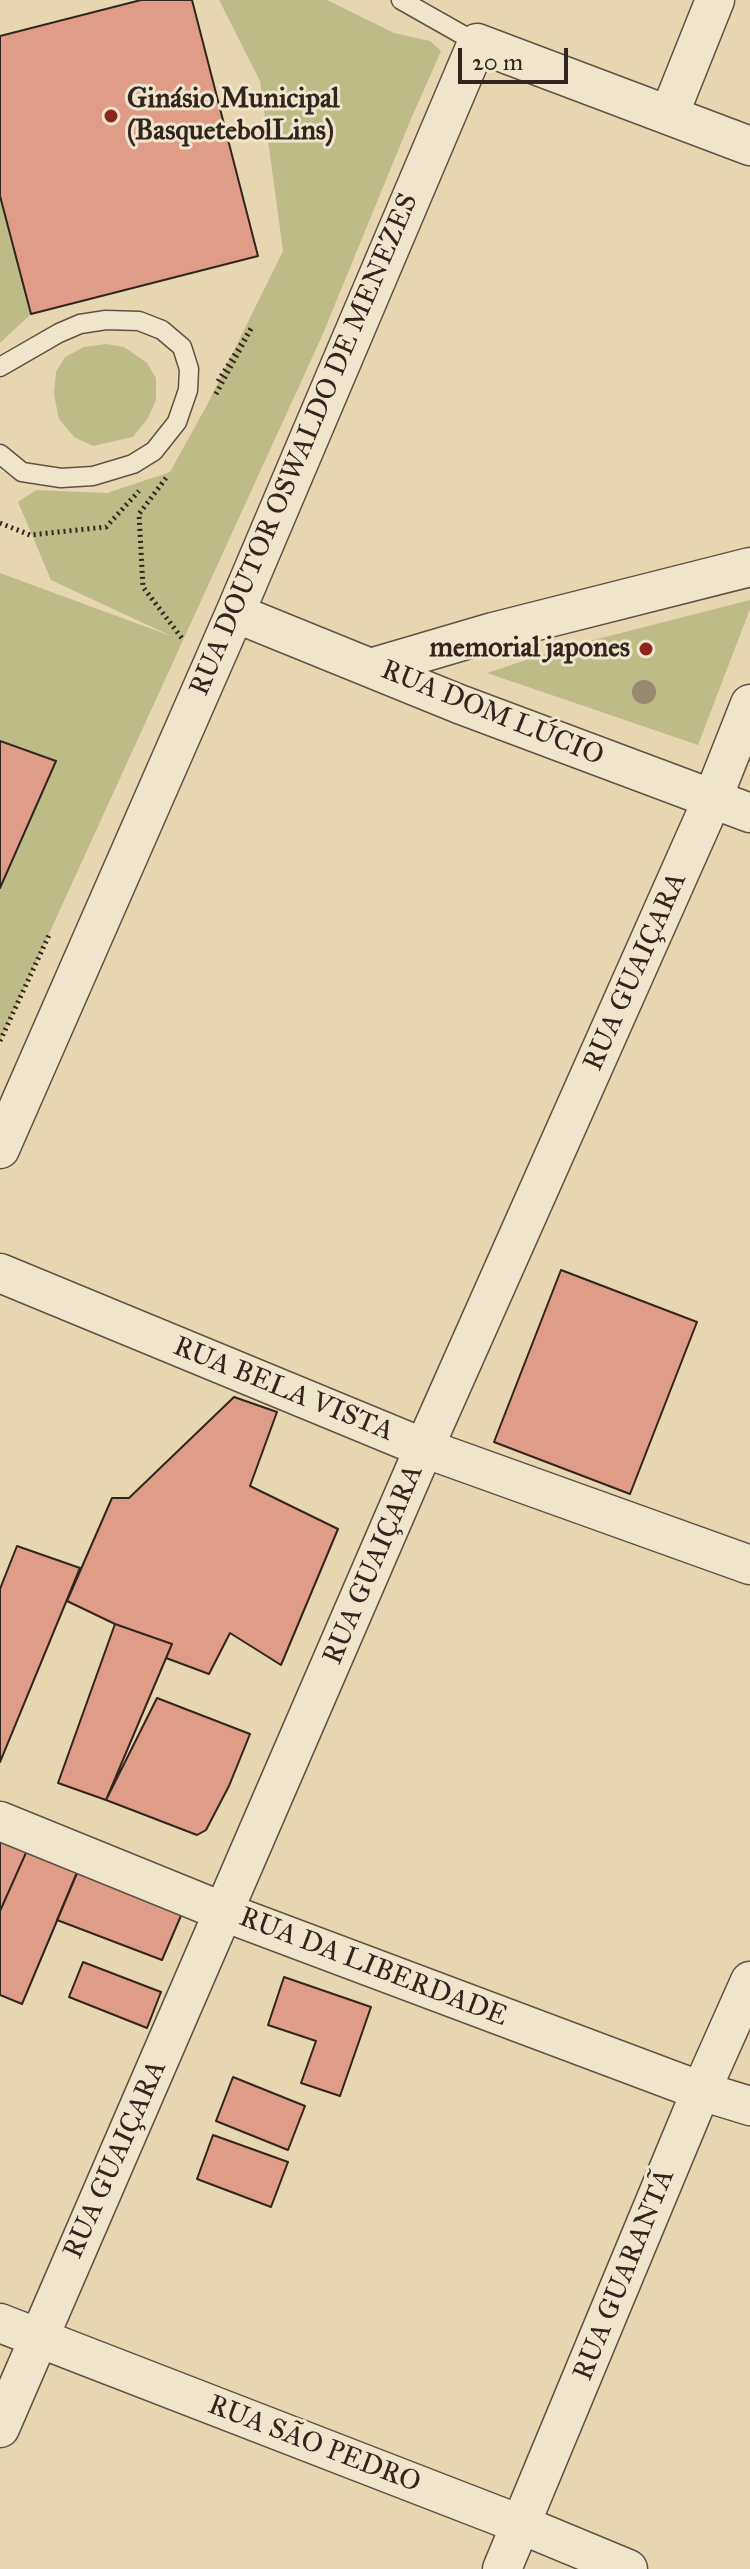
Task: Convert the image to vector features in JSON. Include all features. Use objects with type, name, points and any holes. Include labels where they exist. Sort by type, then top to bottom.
[{"type":"street","points":[[669,115],[715,0]]},
{"type":"street","points":[[477,43],[750,146]]},
{"type":"street","name":"RUA DOUTOR OSWALDO DE MENEZES","points":[[0,1149],[235,613],[477,43]]},
{"type":"street","points":[[374,667],[493,632],[750,567]]},
{"type":"street","name":"RUA DOM LÚCIO","points":[[235,613],[459,704],[750,813]]},
{"type":"street","name":"RUA GUAIÇARA","points":[[0,2428],[424,1448],[712,800],[750,704]]},
{"type":"street","name":"RUA BELA VISTA","points":[[0,1273],[424,1448],[750,1565]]},
{"type":"street","name":"RUA DA LIBERDADE","points":[[0,1821],[224,1912],[701,2091],[750,2106]]},
{"type":"street","name":"RUA GUARANTÃ","points":[[502,2569],[701,2091],[750,1981]]},
{"type":"street","name":"RUA SÃO PEDRO","points":[[0,2323],[628,2569]]},
{"type":"lane","points":[[401,0],[477,43]]},
{"type":"lane","points":[[0,367],[59,333],[80,324],[106,320],[139,321],[162,330],[182,347],[189,369],[188,390],[177,422],[154,451],[133,464],[93,476],[61,478],[22,472],[0,454]]},
{"type":"shaded area","points":[[219,0],[327,0],[394,33],[430,41],[441,51],[322,336],[0,1041],[0,573],[171,636],[51,580],[18,502],[36,490],[107,493],[170,472],[207,405],[283,251],[260,81]]},
{"type":"shaded area","points":[[0,196],[31,314],[0,343]]},
{"type":"shaded area","points":[[106,344],[124,347],[147,363],[156,378],[156,400],[148,418],[133,437],[93,446],[74,437],[59,419],[54,395],[56,372],[65,357],[84,347]]},
{"type":"shaded area","points":[[750,600],[750,609],[698,745],[487,673],[562,648]]},
{"type":"building","name":"Ginásio Municipal (BasquetebolLins)","points":[[141,0],[192,0],[258,256],[31,314],[0,196],[0,36]]},
{"type":"building","points":[[0,741],[56,761],[0,888]]},
{"type":"building","points":[[561,1270],[697,1322],[630,1494],[494,1442]]},
{"type":"building","points":[[234,1397],[277,1412],[250,1486],[338,1529],[281,1665],[230,1633],[209,1674],[166,1658],[172,1644],[115,1624],[67,1601],[112,1498],[129,1498]]},
{"type":"building","points":[[17,1546],[80,1568],[0,1762],[0,1589]]},
{"type":"building","points":[[115,1624],[172,1644],[106,1800],[58,1783]]},
{"type":"building","points":[[157,1698],[250,1734],[229,1786],[206,1830],[197,1835],[106,1800]]},
{"type":"building","points":[[0,1835],[29,1846],[0,1911]]},
{"type":"building","points":[[29,1846],[80,1866],[22,2004],[0,1995],[0,1911]]},
{"type":"building","points":[[78,1870],[183,1911],[162,1960],[57,1920]]},
{"type":"building","points":[[83,1962],[161,1992],[147,2028],[69,1997]]},
{"type":"building","points":[[284,1977],[371,2007],[340,2096],[301,2083],[316,2041],[268,2025]]},
{"type":"building","points":[[233,2077],[305,2106],[288,2150],[216,2121]]},
{"type":"building","points":[[213,2135],[288,2162],[271,2207],[197,2179]]},
{"type":"place","name":"Ginásio Municipal (BasquetebolLins)","points":[[111,116]]},
{"type":"place","name":"memorial japones","points":[[646,649]]}]
